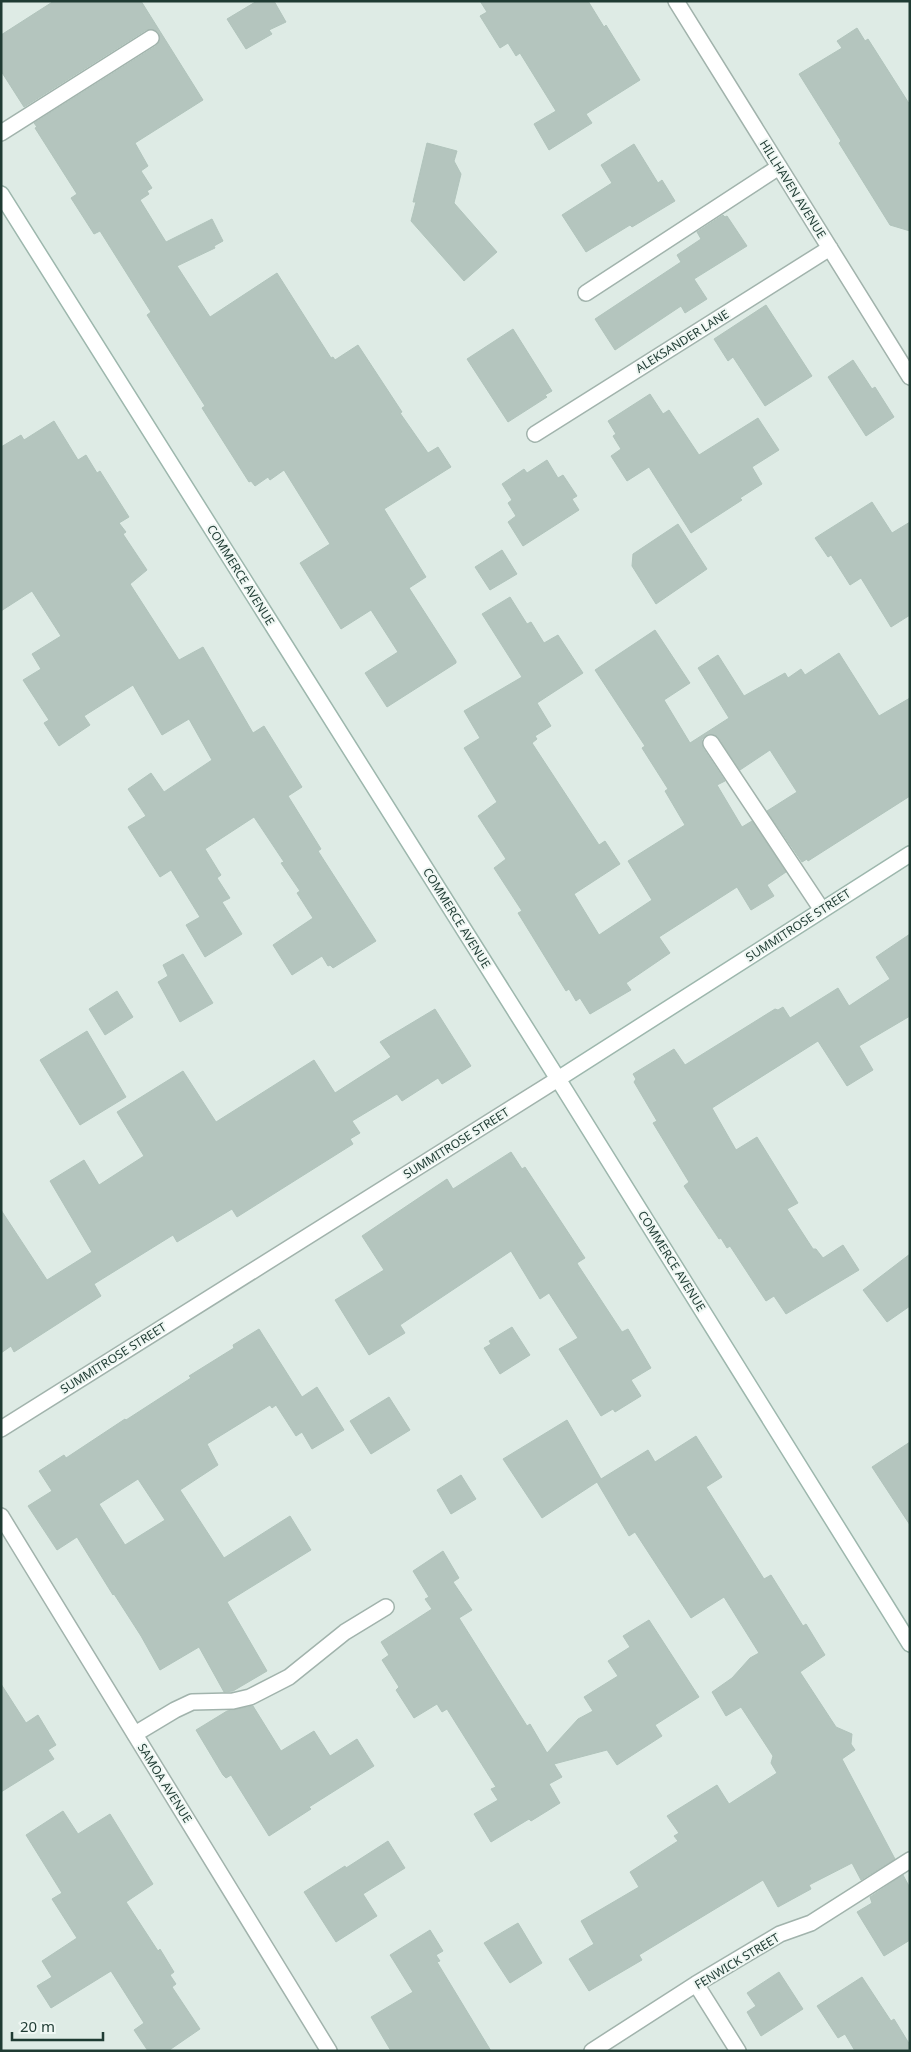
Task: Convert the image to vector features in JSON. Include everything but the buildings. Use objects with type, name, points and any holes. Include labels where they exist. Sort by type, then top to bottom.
[{"type":"street","name":"HILLHAVEN AVENUE","points":[[676,1],[910,377]]},
{"type":"street","points":[[1,133],[151,38]]},
{"type":"street","points":[[586,292],[779,167]]},
{"type":"street","name":"COMMERCE AVENUE","points":[[1,194],[558,1079],[910,1644]]},
{"type":"street","name":"ALEKSANDER LANE","points":[[535,434],[830,248]]},
{"type":"street","points":[[710,743],[822,910]]},
{"type":"street","name":"SUMMITROSE STREET","points":[[1,1428],[558,1079],[910,854]]},
{"type":"street","name":"SAMOA AVENUE","points":[[1,1516],[330,2051]]},
{"type":"street","points":[[136,1734],[192,1702],[233,1701],[250,1696],[282,1681],[345,1632],[386,1607]]},
{"type":"street","name":"FENWICK STREET","points":[[592,2051],[696,1984],[780,1934],[811,1923],[910,1860]]},
{"type":"street","points":[[696,1984],[738,2051]]}]
